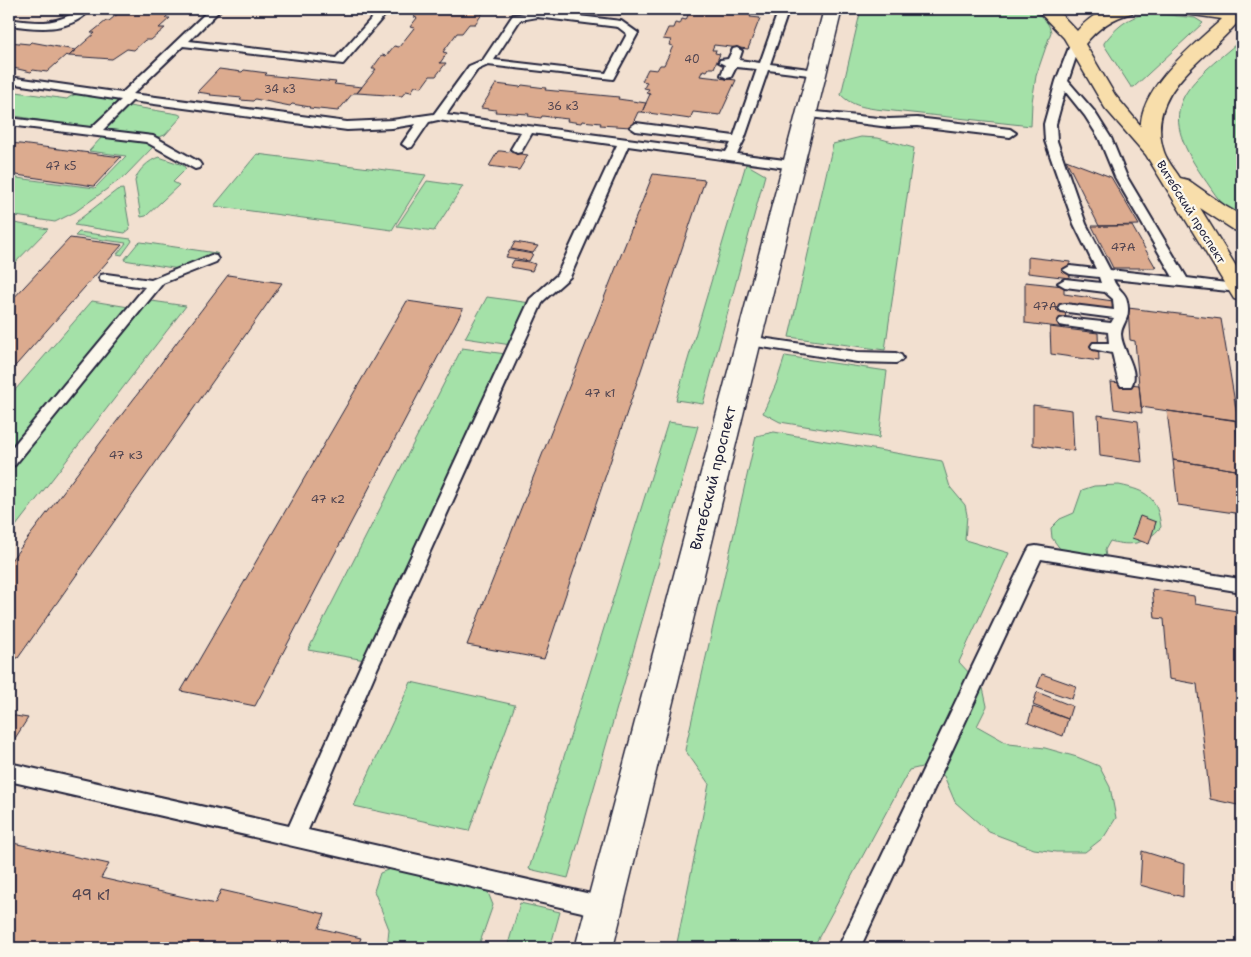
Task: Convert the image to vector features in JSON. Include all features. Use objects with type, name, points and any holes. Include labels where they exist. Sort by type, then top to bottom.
[{"type":"main road","points":[[1045,9],[1059,20],[1106,97],[1154,152]]},
{"type":"main road","points":[[1075,45],[1084,32],[1102,17],[1126,9]]},
{"type":"main road","points":[[1185,9],[1238,14]]},
{"type":"main road","name":"Витебский проспект","points":[[1238,14],[1164,88],[1152,113],[1154,152],[1240,291]]},
{"type":"main road","points":[[1168,174],[1217,211],[1242,225]]},
{"type":"street","name":"Витебский проспект","points":[[594,948],[833,9]]},
{"type":"lane","points":[[9,22],[46,27],[72,20],[86,9]]},
{"type":"lane","points":[[94,132],[216,9]]},
{"type":"lane","points":[[182,43],[339,62],[385,9]]},
{"type":"lane","points":[[591,20],[598,9]]},
{"type":"lane","points":[[730,156],[738,140],[784,9]]},
{"type":"lane","points":[[438,118],[473,68],[487,62],[609,77],[633,33],[622,24],[537,14],[518,17],[487,62]]},
{"type":"lane","points":[[1075,45],[1062,81],[1050,124],[1051,141],[1080,224],[1107,281],[1120,298],[1119,322],[1114,334],[1126,384]]},
{"type":"lane","points":[[727,75],[728,62],[737,51]]},
{"type":"lane","points":[[728,62],[817,73]]},
{"type":"lane","points":[[9,80],[346,126],[392,124],[438,118],[793,165]]},
{"type":"lane","points":[[1062,81],[1088,108],[1116,158],[1121,177],[1183,283]]},
{"type":"lane","points":[[806,114],[889,123],[917,122],[1010,133]]},
{"type":"lane","points":[[408,144],[424,120]]},
{"type":"lane","points":[[9,122],[149,139],[195,165]]},
{"type":"lane","points":[[636,128],[738,140]]},
{"type":"lane","points":[[517,149],[529,130]]},
{"type":"lane","points":[[295,837],[368,669],[537,299],[563,277],[624,142]]},
{"type":"lane","points":[[9,461],[158,280],[211,259]]},
{"type":"lane","points":[[1067,276],[1107,281],[1183,283],[1240,291]]},
{"type":"lane","points":[[106,278],[154,284]]},
{"type":"lane","points":[[1065,315],[1119,322]]},
{"type":"lane","points":[[748,341],[857,357],[896,358]]},
{"type":"lane","points":[[1098,346],[1117,349]]},
{"type":"lane","points":[[849,948],[1036,552],[1240,586]]},
{"type":"lane","points":[[9,772],[604,907]]},
{"type":"green space","points":[[861,9],[1030,9],[1046,21],[1051,32],[1036,76],[1031,126],[875,109],[849,101],[841,95]]},
{"type":"green space","points":[[1154,13],[1195,18],[1203,23],[1134,87],[1131,87],[1104,43],[1114,31],[1132,18]]},
{"type":"green space","points":[[1242,39],[1242,219],[1220,201],[1188,152],[1180,132],[1179,114],[1183,99],[1192,85],[1205,71]]},
{"type":"green space","points":[[9,91],[67,99],[85,93],[113,98],[119,101],[119,104],[91,129],[9,115]]},
{"type":"green space","points":[[129,106],[182,116],[165,135],[159,137],[108,131],[107,127]]},
{"type":"green space","points":[[103,136],[144,142],[153,147],[125,176],[75,212],[55,222],[9,215],[9,177],[95,188],[126,156],[89,151]]},
{"type":"green space","points":[[861,137],[878,138],[914,148],[885,350],[789,337],[833,144]]},
{"type":"green space","points":[[257,154],[426,175],[392,230],[214,206]]},
{"type":"green space","points":[[159,157],[183,165],[186,169],[173,182],[179,185],[146,216],[141,217],[135,181],[138,173],[144,166]]},
{"type":"green space","points":[[746,164],[765,175],[703,404],[676,400]]},
{"type":"green space","points":[[427,181],[463,186],[434,231],[397,226]]},
{"type":"green space","points":[[123,189],[130,229],[125,233],[74,225],[117,190]]},
{"type":"green space","points":[[9,222],[48,229],[9,269]]},
{"type":"green space","points":[[79,232],[131,239],[132,241],[122,255],[117,254],[126,243],[75,236]]},
{"type":"green space","points":[[141,242],[218,254],[179,269],[124,260]]},
{"type":"green space","points":[[487,297],[531,303],[511,345],[465,338]]},
{"type":"green space","points":[[145,300],[186,306],[9,535],[9,467]]},
{"type":"green space","points":[[92,301],[129,307],[9,451],[9,397]]},
{"type":"green space","points":[[462,348],[506,354],[365,660],[308,650]]},
{"type":"green space","points":[[785,356],[887,371],[879,438],[780,422],[763,413],[776,384]]},
{"type":"green space","points":[[668,422],[698,426],[568,878],[529,869]]},
{"type":"green space","points":[[774,432],[942,461],[950,487],[965,505],[967,515],[965,540],[1009,553],[959,662],[983,688],[987,706],[977,726],[1009,744],[1045,748],[1077,757],[1099,766],[1110,787],[1116,818],[1104,837],[1085,852],[1056,852],[1034,849],[989,832],[955,802],[944,776],[926,766],[909,770],[813,948],[676,948],[709,784],[685,750],[756,436]]},
{"type":"green space","points":[[1119,485],[1144,493],[1154,502],[1161,527],[1150,537],[1138,543],[1125,544],[1110,541],[1105,550],[1106,557],[1061,550],[1052,538],[1051,528],[1060,519],[1074,513],[1082,490],[1094,486]]},
{"type":"green space","points":[[411,682],[515,705],[469,831],[354,806]]},
{"type":"green space","points":[[390,869],[487,890],[493,905],[478,948],[387,948],[389,929],[374,891],[380,873]]},
{"type":"green space","points":[[520,903],[560,912],[550,948],[507,948]]},
{"type":"building","points":[[130,9],[175,9],[165,18],[170,18],[159,28],[165,28],[151,40],[145,40],[134,50],[127,49],[112,59],[69,56],[95,33],[91,33],[106,21],[109,21],[120,12],[125,13]]},
{"type":"building","points":[[421,9],[480,9],[478,12],[483,13],[475,24],[469,24],[462,33],[457,33],[443,52],[447,53],[440,63],[446,63],[436,76],[430,76],[422,87],[415,86],[411,92],[406,91],[402,96],[357,93],[376,69],[372,69],[382,55],[386,56],[394,46],[399,47],[414,28],[410,27],[417,18],[414,17]]},
{"type":"building","points":[[629,9],[656,9],[654,13]]},
{"type":"building","points":[[754,9],[750,17],[760,18],[748,49],[714,45],[712,50],[716,50],[715,53],[720,54],[714,68],[709,68],[707,71],[703,70],[700,76],[736,80],[720,115],[693,112],[690,119],[642,112],[650,94],[646,93],[649,89],[644,88],[647,82],[642,81],[648,69],[657,70],[660,65],[664,65],[673,46],[669,45],[671,40],[663,39],[668,28],[673,28],[675,23],[680,24],[682,19],[686,20],[690,10]]},
{"type":"building","points":[[9,42],[29,44],[31,42],[75,50],[69,56],[66,55],[47,72],[33,70],[31,72],[9,67]]},
{"type":"building","points":[[219,69],[242,72],[244,70],[267,73],[265,75],[336,82],[334,84],[362,87],[357,93],[353,93],[338,111],[292,104],[290,106],[255,99],[253,101],[240,100],[242,98],[197,92]]},
{"type":"building","points":[[496,84],[520,87],[522,85],[546,88],[545,90],[619,97],[618,99],[646,103],[642,112],[638,112],[631,127],[600,125],[601,123],[582,121],[581,123],[567,121],[568,119],[542,116],[541,118],[528,116],[529,114],[495,112],[496,110],[481,108]]},
{"type":"building","points":[[9,143],[121,157],[94,186],[9,174]]},
{"type":"building","points":[[498,151],[528,155],[519,170],[489,166]]},
{"type":"building","points":[[1066,160],[1111,177],[1139,225],[1099,226]]},
{"type":"building","points":[[653,174],[705,180],[544,659],[467,645]]},
{"type":"building","points":[[1092,226],[1132,226],[1156,268],[1113,268]]},
{"type":"building","points":[[70,238],[122,245],[9,373],[9,303]]},
{"type":"building","points":[[515,242],[538,246],[533,253],[511,249]]},
{"type":"building","points":[[510,250],[533,254],[529,261],[506,257]]},
{"type":"building","points":[[1028,257],[1070,262],[1070,278],[1028,273]]},
{"type":"building","points":[[514,260],[535,264],[532,271],[510,267]]},
{"type":"building","points":[[228,275],[282,283],[18,658],[9,657],[9,563]]},
{"type":"building","points":[[1025,282],[1064,286],[1064,294],[1113,301],[1113,310],[1065,303],[1066,328],[1025,323]]},
{"type":"building","points":[[407,301],[463,309],[255,706],[181,691]]},
{"type":"building","points":[[1128,308],[1221,319],[1238,421],[1141,407],[1135,341],[1130,340]]},
{"type":"building","points":[[1050,327],[1098,333],[1099,361],[1051,354]]},
{"type":"building","points":[[1111,382],[1139,385],[1142,413],[1114,409]]},
{"type":"building","points":[[1033,405],[1072,410],[1074,451],[1033,445]]},
{"type":"building","points":[[1167,411],[1235,420],[1242,471],[1173,460]]},
{"type":"building","points":[[1098,415],[1138,421],[1142,462],[1100,456]]},
{"type":"building","points":[[1173,460],[1242,471],[1242,514],[1178,505]]},
{"type":"building","points":[[1140,516],[1156,522],[1149,544],[1132,538]]},
{"type":"building","points":[[1152,589],[1194,596],[1195,604],[1237,611],[1242,646],[1242,806],[1210,799],[1197,684],[1169,679],[1164,619],[1155,618]]},
{"type":"building","points":[[1042,674],[1076,686],[1072,699],[1037,687]]},
{"type":"building","points":[[1037,692],[1072,706],[1068,719],[1033,705]]},
{"type":"building","points":[[1033,707],[1068,719],[1063,736],[1028,723]]},
{"type":"building","points":[[9,715],[28,718],[12,743],[9,743]]},
{"type":"building","points":[[13,843],[109,864],[101,878],[215,904],[221,890],[325,914],[319,928],[361,938],[357,948],[9,947],[9,850]]},
{"type":"building","points":[[1142,851],[1184,864],[1183,897],[1140,885]]}]
